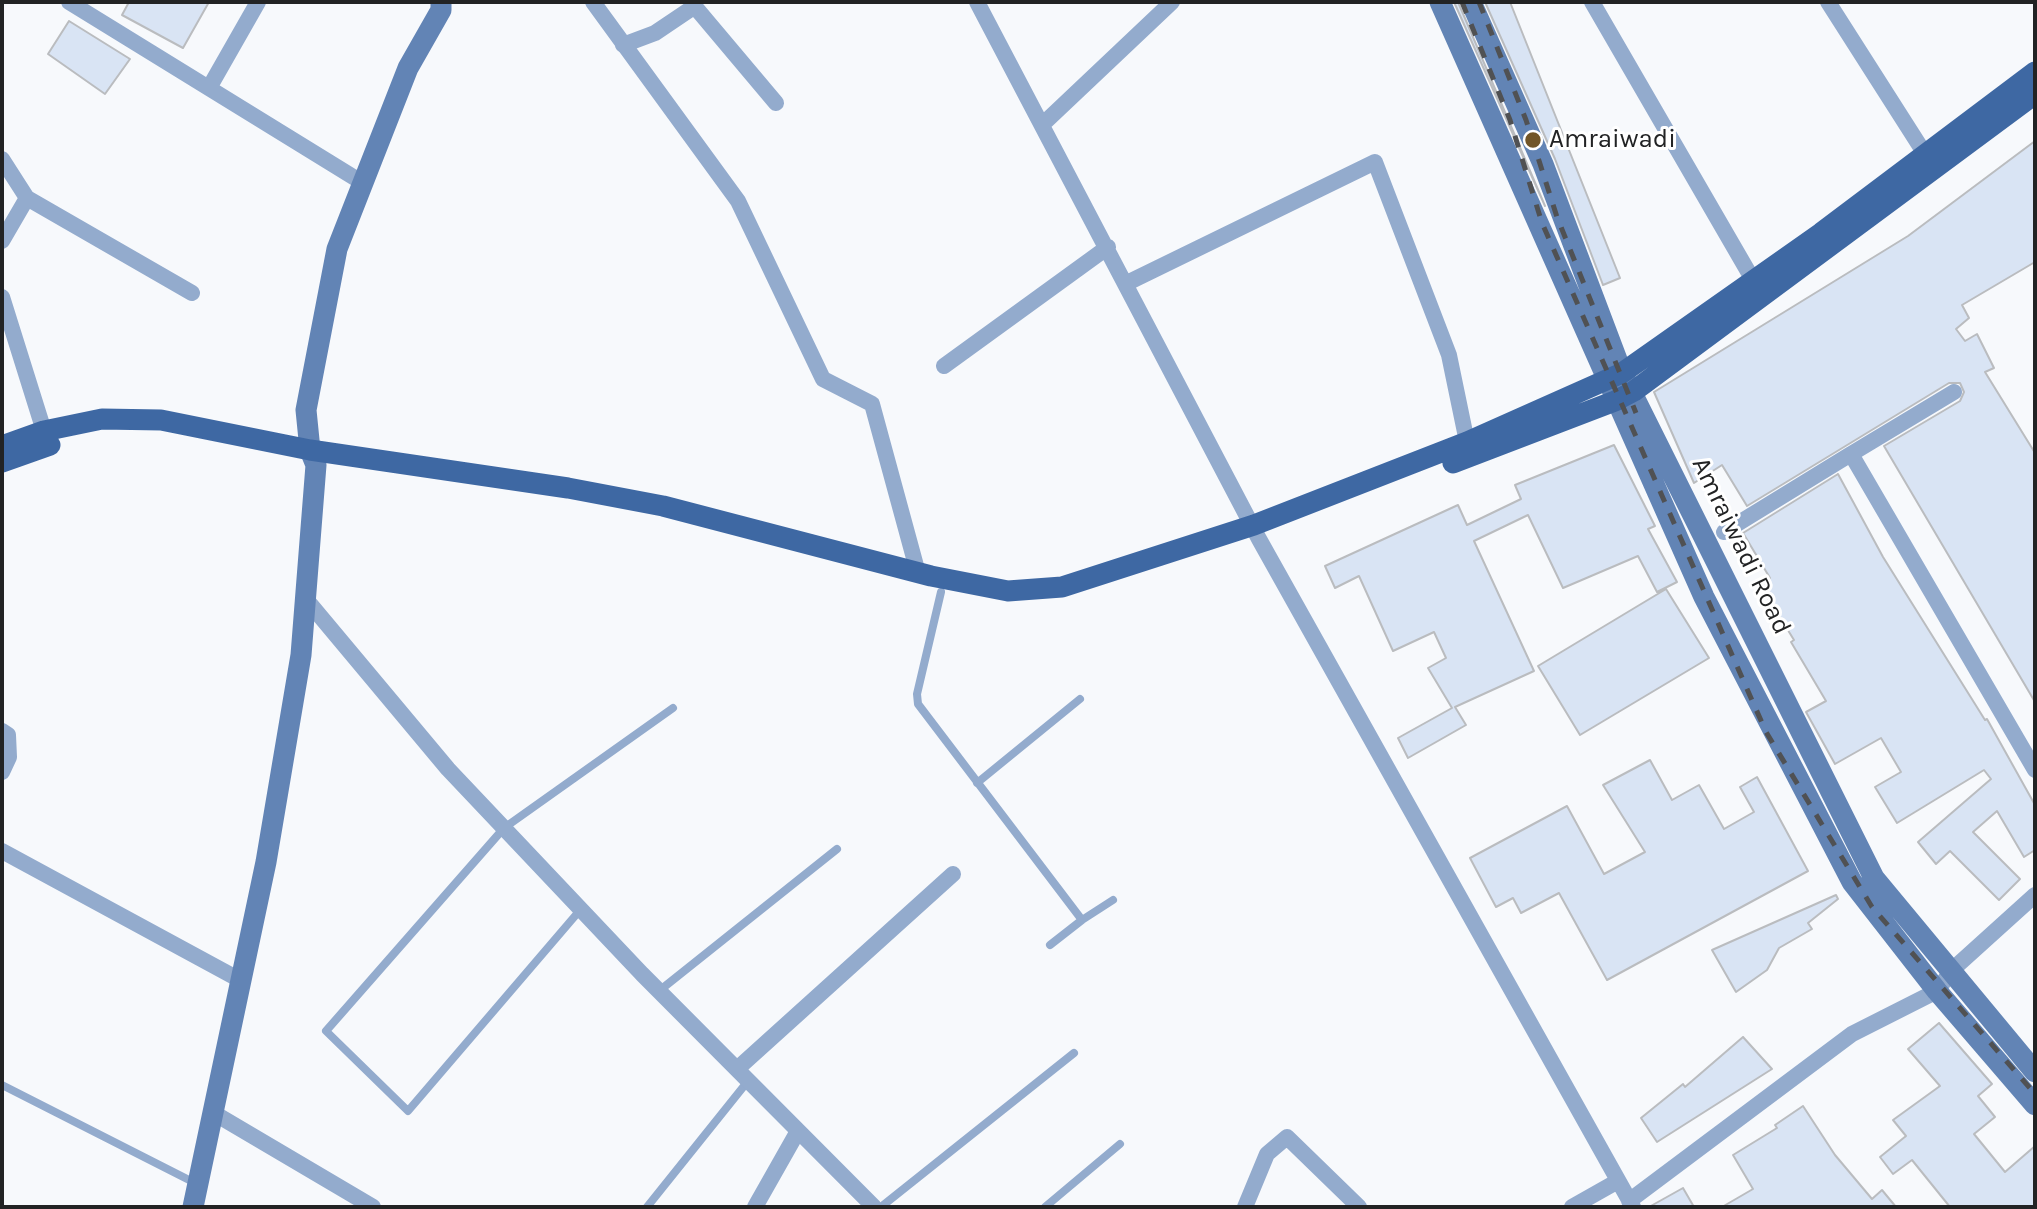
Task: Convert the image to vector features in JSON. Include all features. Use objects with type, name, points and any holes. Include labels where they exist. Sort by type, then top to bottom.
[{"type":"main road","points":[[1440,2],[1625,396],[1704,597],[1852,882],[1937,991],[2035,1105]]},
{"type":"main road","points":[[1475,3],[1543,164],[1615,376]]},
{"type":"main road","points":[[192,1207],[266,862],[301,655],[313,458],[306,410],[337,249],[408,68],[444,5]]},
{"type":"main road","points":[[2,446],[44,431],[102,419],[162,420],[313,458],[568,488],[663,506],[918,573],[1008,591],[1062,587],[1256,532],[1615,376],[1753,280],[2035,72]]},
{"type":"main road","points":[[2,461],[48,445],[104,433],[149,434],[313,458],[660,520],[941,592],[1007,606],[1064,601],[1625,396],[2035,94]]},
{"type":"main road","name":"Amraiwadi Road","points":[[1625,396],[1874,878],[2035,1072]]},
{"type":"street","points":[[69,2],[363,183]]},
{"type":"street","points":[[209,88],[258,2]]},
{"type":"street","points":[[593,2],[738,201],[823,379],[873,404],[918,573]]},
{"type":"street","points":[[977,2],[1256,532],[1631,1204],[1852,1034],[1937,991],[1952,970],[2035,895]]},
{"type":"street","points":[[1043,124],[1172,2]]},
{"type":"street","points":[[1592,2],[1753,280]]},
{"type":"street","points":[[1828,2],[1925,154]]},
{"type":"street","points":[[623,45],[655,33],[693,4],[776,103]]},
{"type":"street","points":[[2,159],[27,198],[191,293]]},
{"type":"street","points":[[1127,283],[1375,162],[1449,355],[1466,442]]},
{"type":"street","points":[[2,241],[27,198]]},
{"type":"street","points":[[944,366],[1108,247]]},
{"type":"street","points":[[2,297],[44,431]]},
{"type":"street","points":[[1724,532],[1954,392]]},
{"type":"street","points":[[1851,454],[2035,770]]},
{"type":"street","points":[[305,598],[448,769],[659,991],[874,1207]]},
{"type":"street","points":[[2,731],[8,735],[9,757],[2,772]]},
{"type":"street","points":[[2,851],[240,980]]},
{"type":"street","points":[[743,1075],[953,874]]},
{"type":"street","points":[[212,1112],[373,1207]]},
{"type":"street","points":[[755,1207],[798,1131]]},
{"type":"street","points":[[1245,1207],[1267,1154],[1287,1137],[1359,1207]]},
{"type":"street","points":[[1572,1207],[1618,1181]]},
{"type":"lane","points":[[941,592],[917,694],[918,704],[1082,920]]},
{"type":"lane","points":[[977,783],[1080,699]]},
{"type":"lane","points":[[581,909],[408,1111],[326,1031],[504,828],[673,708]]},
{"type":"lane","points":[[659,991],[838,849]]},
{"type":"lane","points":[[1049,945],[1113,900]]},
{"type":"lane","points":[[881,1207],[1074,1053]]},
{"type":"lane","points":[[647,1207],[743,1075]]},
{"type":"lane","points":[[2,1085],[197,1184]]},
{"type":"lane","points":[[1045,1207],[1120,1144]]},
{"type":"building","points":[[129,2],[209,2],[183,48],[122,15]]},
{"type":"building","points":[[1454,2],[1458,2],[1545,206]]},
{"type":"building","points":[[1485,2],[1510,2],[1620,278],[1603,285],[1555,159]]},
{"type":"building","points":[[69,21],[130,59],[105,94],[48,54]]},
{"type":"building","points":[[2035,141],[2035,262],[1962,305],[1969,318],[1956,329],[1965,341],[1977,334],[1994,368],[1985,372],[2035,453],[2035,702],[1884,446],[1960,401],[1964,392],[1960,383],[1949,383],[1747,506],[1722,465],[1694,483],[1654,392],[1908,236]]},
{"type":"building","points":[[1614,445],[1655,526],[1648,529],[1677,582],[1657,592],[1638,556],[1563,588],[1528,515],[1474,541],[1534,671],[1455,707],[1466,725],[1408,758],[1398,738],[1452,708],[1428,668],[1446,658],[1434,632],[1393,651],[1359,576],[1335,588],[1325,566],[1458,505],[1467,525],[1521,499],[1515,485]]},
{"type":"building","points":[[1838,474],[1883,557],[1985,720],[1987,719],[2035,805],[2035,850],[2024,857],[1997,811],[1973,832],[2020,879],[1999,900],[1950,851],[1936,864],[1918,842],[1991,779],[1984,770],[1897,823],[1875,787],[1901,772],[1881,738],[1835,764],[1806,712],[1826,701],[1791,642],[1794,640],[1760,585],[1770,578],[1743,533]]},
{"type":"building","points":[[1666,589],[1709,658],[1580,735],[1538,666]]},
{"type":"building","points":[[1650,760],[1672,800],[1699,785],[1724,829],[1754,812],[1740,787],[1757,777],[1808,871],[1607,980],[1559,893],[1521,913],[1513,898],[1496,907],[1470,858],[1567,806],[1604,874],[1645,852],[1603,785]]},
{"type":"building","points":[[1836,895],[1838,899],[1808,923],[1812,929],[1779,948],[1767,970],[1736,992],[1712,950]]},
{"type":"building","points":[[1939,1023],[1992,1084],[1978,1096],[1995,1117],[1974,1134],[2005,1172],[2035,1146],[2035,1207],[1950,1207],[1912,1160],[1893,1174],[1880,1157],[1906,1136],[1893,1120],[1940,1086],[1908,1049]]},
{"type":"building","points":[[1743,1037],[1772,1069],[1657,1142],[1641,1118],[1683,1084],[1685,1087]]},
{"type":"building","points":[[1803,1106],[1835,1155],[1872,1199],[1882,1190],[1896,1207],[1722,1207],[1753,1189],[1733,1155],[1777,1128],[1775,1125]]},
{"type":"building","points":[[1683,1188],[1694,1207],[1649,1207]]},
{"type":"railway","points":[[1462,2],[1510,120],[1542,223],[1766,732],[1872,907],[2035,1094]]},
{"type":"railway","points":[[1479,2],[1526,120],[1557,217],[1636,413]]},
{"type":"place","name":"Amraiwadi","points":[[1533,140]]}]
